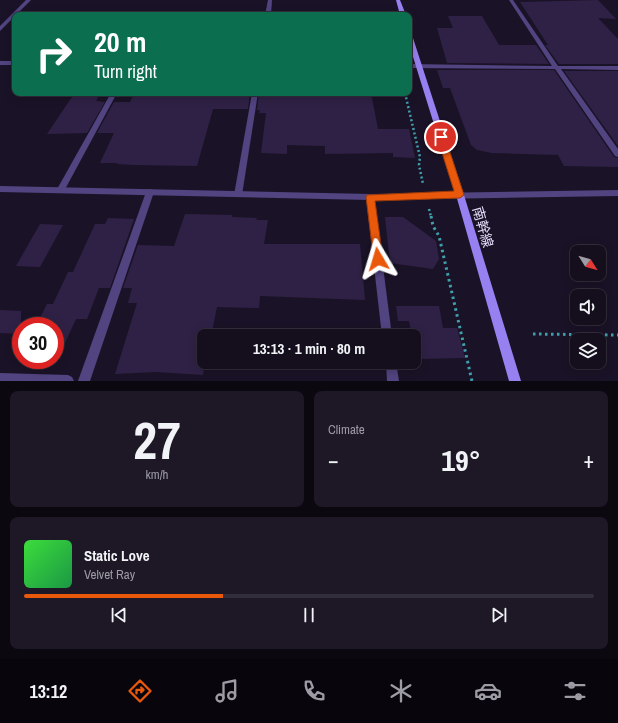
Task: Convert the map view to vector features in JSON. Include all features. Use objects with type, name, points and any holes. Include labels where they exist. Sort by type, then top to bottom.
[{"type":"main road","points":[[398,0],[402,12]]},
{"type":"main road","name":"南幹線","points":[[412,45],[460,195],[515,381]]},
{"type":"street","points":[[17,12],[29,0]]},
{"type":"street","points":[[268,12],[270,0]]},
{"type":"street","points":[[511,0],[556,67],[618,154]]},
{"type":"street","points":[[0,28],[12,16]]},
{"type":"street","points":[[0,63],[12,63]]},
{"type":"street","points":[[412,66],[618,68]]},
{"type":"street","points":[[60,191],[112,96]]},
{"type":"street","points":[[238,194],[254,96]]},
{"type":"street","points":[[0,190],[370,197],[618,193]]},
{"type":"street","points":[[84,381],[150,192]]},
{"type":"street","points":[[370,197],[387,329]]},
{"type":"street","points":[[392,369],[393,381]]},
{"type":"street","points":[[0,379],[68,381]]},
{"type":"path","points":[[406,96],[420,157],[419,165],[426,196],[433,226],[439,236],[472,381]]},
{"type":"path","points":[[533,334],[618,335]]},
{"type":"building","points":[[598,0],[616,19],[598,18],[618,39],[618,64],[559,64],[545,45],[548,45],[520,2]]},
{"type":"building","points":[[448,16],[482,16],[499,45],[536,45],[549,64],[447,63],[437,28],[453,28]]},
{"type":"building","points":[[437,70],[554,70],[614,157],[618,158],[618,167],[564,166],[558,155],[492,153],[477,150],[471,145],[450,88],[443,88]]},
{"type":"building","points":[[564,71],[618,71],[618,146]]},
{"type":"building","points":[[73,96],[99,96],[96,101],[105,102],[87,133],[47,134]]},
{"type":"building","points":[[133,96],[250,96],[248,109],[213,109],[197,166],[100,163],[114,133],[97,133],[114,102],[130,102]]},
{"type":"building","points":[[259,96],[372,96],[378,129],[409,129],[415,158],[393,157],[393,153],[325,154],[325,146],[287,145],[287,154],[261,153],[266,113],[259,113],[260,110],[257,110]]},
{"type":"building","points":[[185,214],[232,215],[232,217],[268,220],[264,244],[360,244],[365,300],[260,296],[259,308],[217,307],[212,329],[197,329],[197,369],[204,369],[203,375],[156,372],[115,374],[137,303],[128,303],[132,288],[123,288],[138,245],[174,246]]},
{"type":"building","points":[[385,217],[403,217],[436,241],[439,259],[433,269],[390,263]]},
{"type":"building","points":[[108,218],[134,219],[110,288],[99,288],[87,319],[76,319],[64,345],[64,317],[40,317],[47,304],[53,304],[68,272],[73,272],[95,224],[105,224]]},
{"type":"building","points":[[40,224],[63,225],[40,267],[16,266]]},
{"type":"building","points":[[396,306],[439,306],[443,328],[457,328],[465,358],[421,359],[421,329],[411,329],[409,321],[398,321]]},
{"type":"building","points":[[0,310],[21,311],[21,317],[12,317],[12,334],[0,333]]},
{"type":"route","points":[[378,259],[370,197],[460,195],[441,137]]}]
